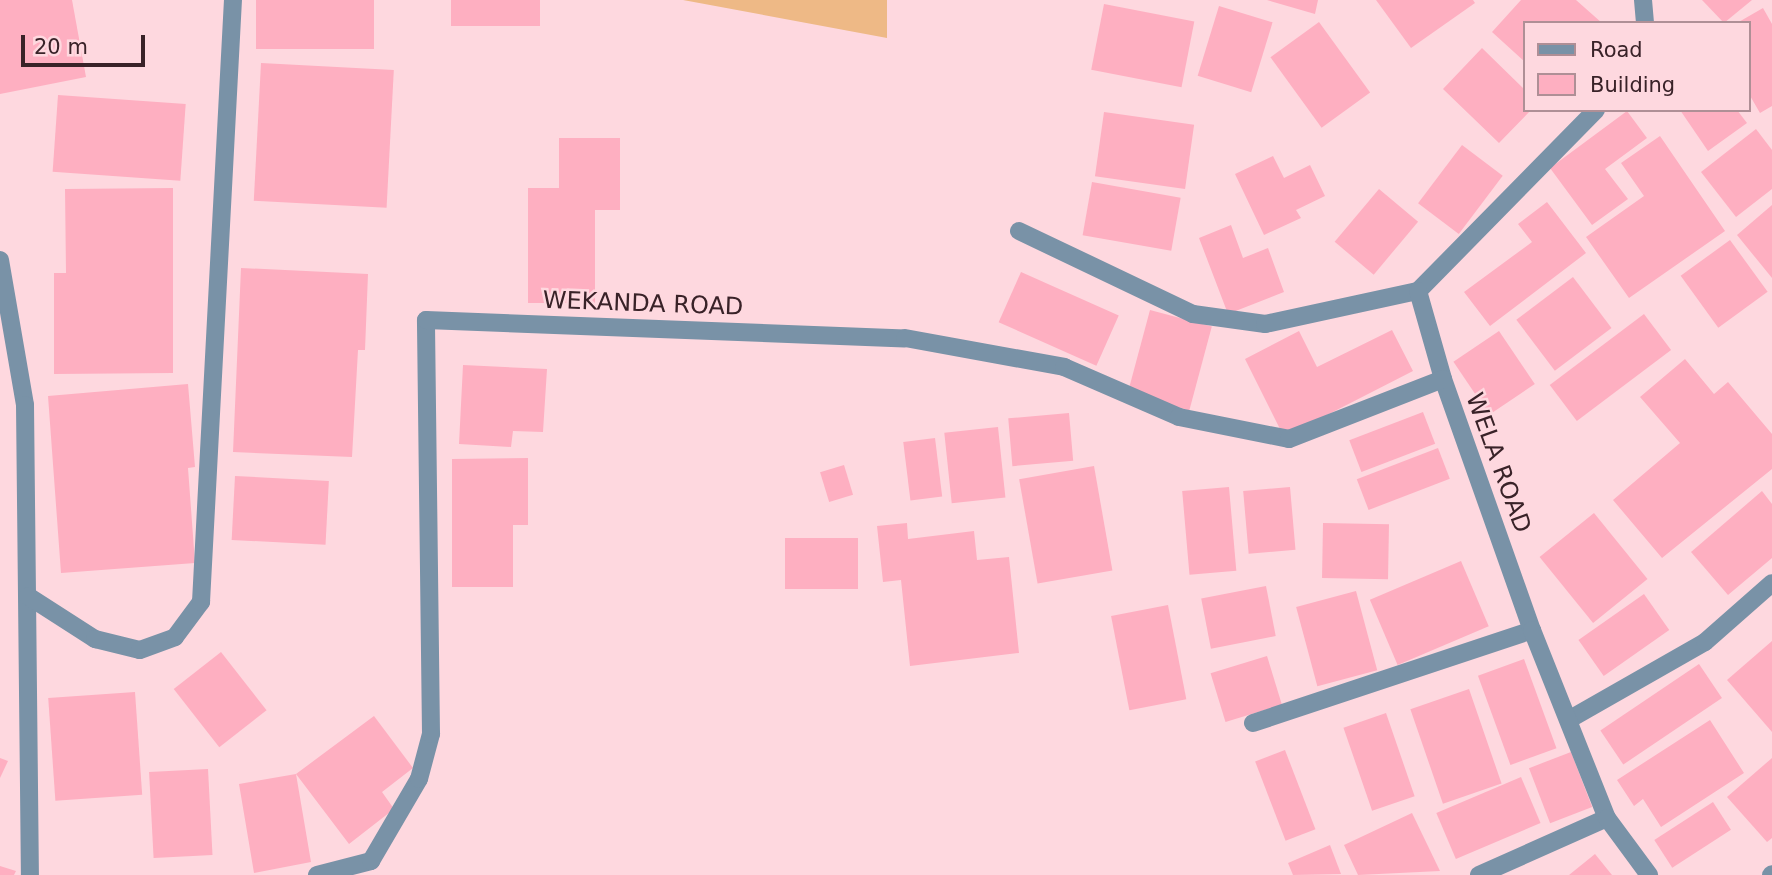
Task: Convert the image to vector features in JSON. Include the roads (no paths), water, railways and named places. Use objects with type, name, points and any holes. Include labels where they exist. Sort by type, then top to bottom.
[{"type":"street","points":[[28,596],[95,639],[140,650],[175,637],[201,602],[233,0]]},
{"type":"street","points":[[1643,0],[1645,21]]},
{"type":"street","points":[[1019,231],[1193,314],[1265,324],[1418,291],[1594,112]]},
{"type":"street","points":[[0,260],[25,405],[30,875]]},
{"type":"street","name":"WELA ROAD","points":[[1418,291],[1443,379],[1532,630],[1570,719],[1607,818],[1649,875]]},
{"type":"street","name":"WEKANDA ROAD","points":[[317,875],[371,861],[419,779],[431,734],[426,320],[905,338],[1064,367],[1179,417],[1289,439],[1443,379]]},
{"type":"street","points":[[1570,719],[1705,642],[1772,583]]},
{"type":"street","points":[[1253,723],[1532,630]]},
{"type":"street","points":[[1479,875],[1607,818]]}]
